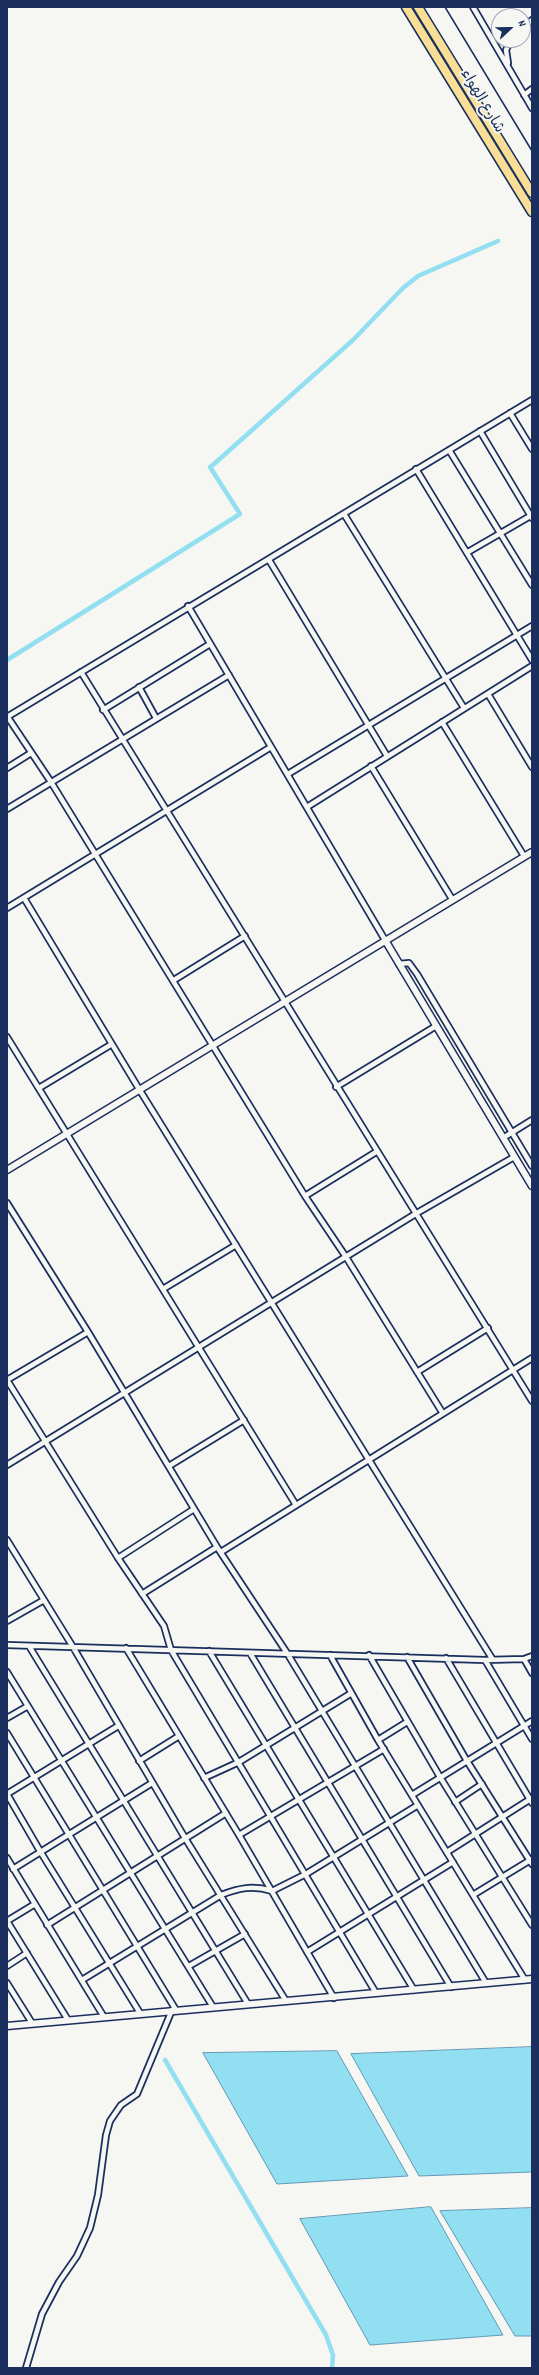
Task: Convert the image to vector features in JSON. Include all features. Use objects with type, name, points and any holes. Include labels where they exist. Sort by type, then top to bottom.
[{"type":"highway","name":"شارع الهواء","points":[[406,7],[532,212]]},
{"type":"highway","name":"شارع الهواء","points":[[418,7],[532,193]]},
{"type":"street","points":[[473,7],[532,108]]},
{"type":"street","points":[[507,48],[509,68]]},
{"type":"street","points":[[524,95],[532,89]]},
{"type":"street","points":[[442,1412],[346,1257],[305,1196],[174,980],[51,782],[7,716],[188,606],[269,560],[416,469],[532,400]]},
{"type":"street","points":[[510,413],[532,449]]},
{"type":"street","points":[[468,552],[532,516],[480,431]]},
{"type":"street","points":[[449,450],[532,585]]},
{"type":"street","points":[[416,469],[468,552],[532,660]]},
{"type":"street","points":[[344,514],[464,708]]},
{"type":"street","points":[[269,560],[387,756]]},
{"type":"street","points":[[188,606],[288,774],[384,940],[532,1186]]},
{"type":"street","points":[[288,774],[532,626]]},
{"type":"street","points":[[103,710],[210,644]]},
{"type":"street","points":[[307,807],[532,666]]},
{"type":"street","points":[[80,672],[121,739],[168,810],[376,1152],[417,1213],[532,1401]]},
{"type":"street","points":[[7,809],[229,675]]},
{"type":"street","points":[[139,687],[156,718]]},
{"type":"street","points":[[488,694],[532,767]]},
{"type":"street","points":[[442,722],[524,856]]},
{"type":"street","points":[[7,908],[271,747]]},
{"type":"street","points":[[7,768],[31,753]]},
{"type":"street","points":[[371,766],[452,899]]},
{"type":"street","points":[[7,1170],[384,940],[532,852]]},
{"type":"street","points":[[24,898],[139,1089],[493,1660]]},
{"type":"street","points":[[174,980],[245,936]]},
{"type":"street","points":[[399,964],[409,963],[417,974],[532,1166]]},
{"type":"street","points":[[336,1087],[436,1026]]},
{"type":"street","points":[[7,1037],[296,1505]]},
{"type":"street","points":[[39,1088],[112,1044]]},
{"type":"street","points":[[503,1138],[532,1120]]},
{"type":"street","points":[[305,1196],[376,1152]]},
{"type":"street","points":[[7,1465],[198,1346],[417,1213],[514,1157]]},
{"type":"street","points":[[7,1203],[88,1332],[217,1547],[287,1653],[422,1880],[486,1983]]},
{"type":"street","points":[[164,1289],[236,1245]]},
{"type":"street","points":[[417,1372],[488,1328]]},
{"type":"street","points":[[88,1332],[7,1380],[118,1558],[164,1626],[171,1650],[341,1931],[376,1994]]},
{"type":"street","points":[[221,1552],[442,1412],[532,1358]]},
{"type":"street","points":[[169,1466],[244,1420]]},
{"type":"street","points":[[118,1558],[194,1509]]},
{"type":"street","points":[[7,1540],[73,1646],[139,1762],[286,2001]]},
{"type":"street","points":[[142,1594],[217,1547]]},
{"type":"street","points":[[7,1621],[44,1600]]},
{"type":"street","points":[[7,1645],[250,1653],[369,1655],[485,1660],[524,1659],[532,1656]]},
{"type":"street","points":[[29,1646],[159,1856],[248,2004]]},
{"type":"street","points":[[126,1648],[239,1834],[334,1998]]},
{"type":"street","points":[[209,1651],[414,1990]]},
{"type":"street","points":[[250,1653],[395,1897],[451,1987]]},
{"type":"street","points":[[330,1655],[350,1694],[525,1980]]},
{"type":"street","points":[[369,1655],[455,1802],[532,1925]]},
{"type":"street","points":[[407,1657],[467,1760],[531,1861],[473,1895]]},
{"type":"street","points":[[446,1658],[531,1800],[447,1852]]},
{"type":"street","points":[[524,1659],[532,1672]]},
{"type":"street","points":[[485,1660],[532,1739]]},
{"type":"street","points":[[7,1672],[62,1759],[95,1818],[189,1966],[213,2007]]},
{"type":"street","points":[[204,1778],[239,1762],[350,1694]]},
{"type":"street","points":[[7,1718],[28,1706]]},
{"type":"street","points":[[412,1795],[532,1721]]},
{"type":"street","points":[[378,1740],[407,1722]]},
{"type":"street","points":[[118,1726],[7,1794],[40,1851],[110,1962],[140,2013]]},
{"type":"street","points":[[7,1733],[35,1777],[67,1833],[174,2010]]},
{"type":"street","points":[[139,1762],[179,1736]]},
{"type":"street","points":[[239,1834],[271,1817],[384,1749]]},
{"type":"street","points":[[13,1869],[67,1833],[95,1818],[152,1783]]},
{"type":"street","points":[[455,1802],[482,1784]]},
{"type":"street","points":[[82,1980],[192,1910],[221,1895],[244,1887],[254,1887],[272,1891],[306,1874],[418,1805]]},
{"type":"street","points":[[47,1925],[226,1813]]},
{"type":"street","points":[[7,1858],[104,2017]]},
{"type":"street","points":[[307,1952],[367,1913],[453,1862]]},
{"type":"street","points":[[35,1904],[7,1921],[68,2020]]},
{"type":"street","points":[[189,1966],[245,1934]]},
{"type":"street","points":[[7,1966],[27,1953]]},
{"type":"street","points":[[7,2026],[174,2010],[334,1998],[532,1979]]},
{"type":"street","points":[[7,1983],[32,2023]]},
{"type":"street","points":[[26,2368],[42,2314],[59,2282],[77,2256],[90,2228],[98,2195],[106,2135],[110,2121],[121,2105],[137,2094],[174,2010]]},
{"type":"water","points":[[532,2047],[532,2172],[419,2176],[351,2054]]},
{"type":"water","points":[[337,2051],[408,2176],[277,2184],[203,2053]]},
{"type":"water","points":[[431,2207],[503,2335],[370,2345],[300,2219]]},
{"type":"water","points":[[532,2208],[532,2336],[515,2336],[440,2211]]},
{"type":"waterway","points":[[7,660],[240,514],[210,467],[353,340],[403,288],[418,276],[498,241]]},
{"type":"waterway","points":[[165,2060],[326,2335],[333,2355],[332,2368]]},
{"type":"railway","points":[[445,7],[532,151]]}]
